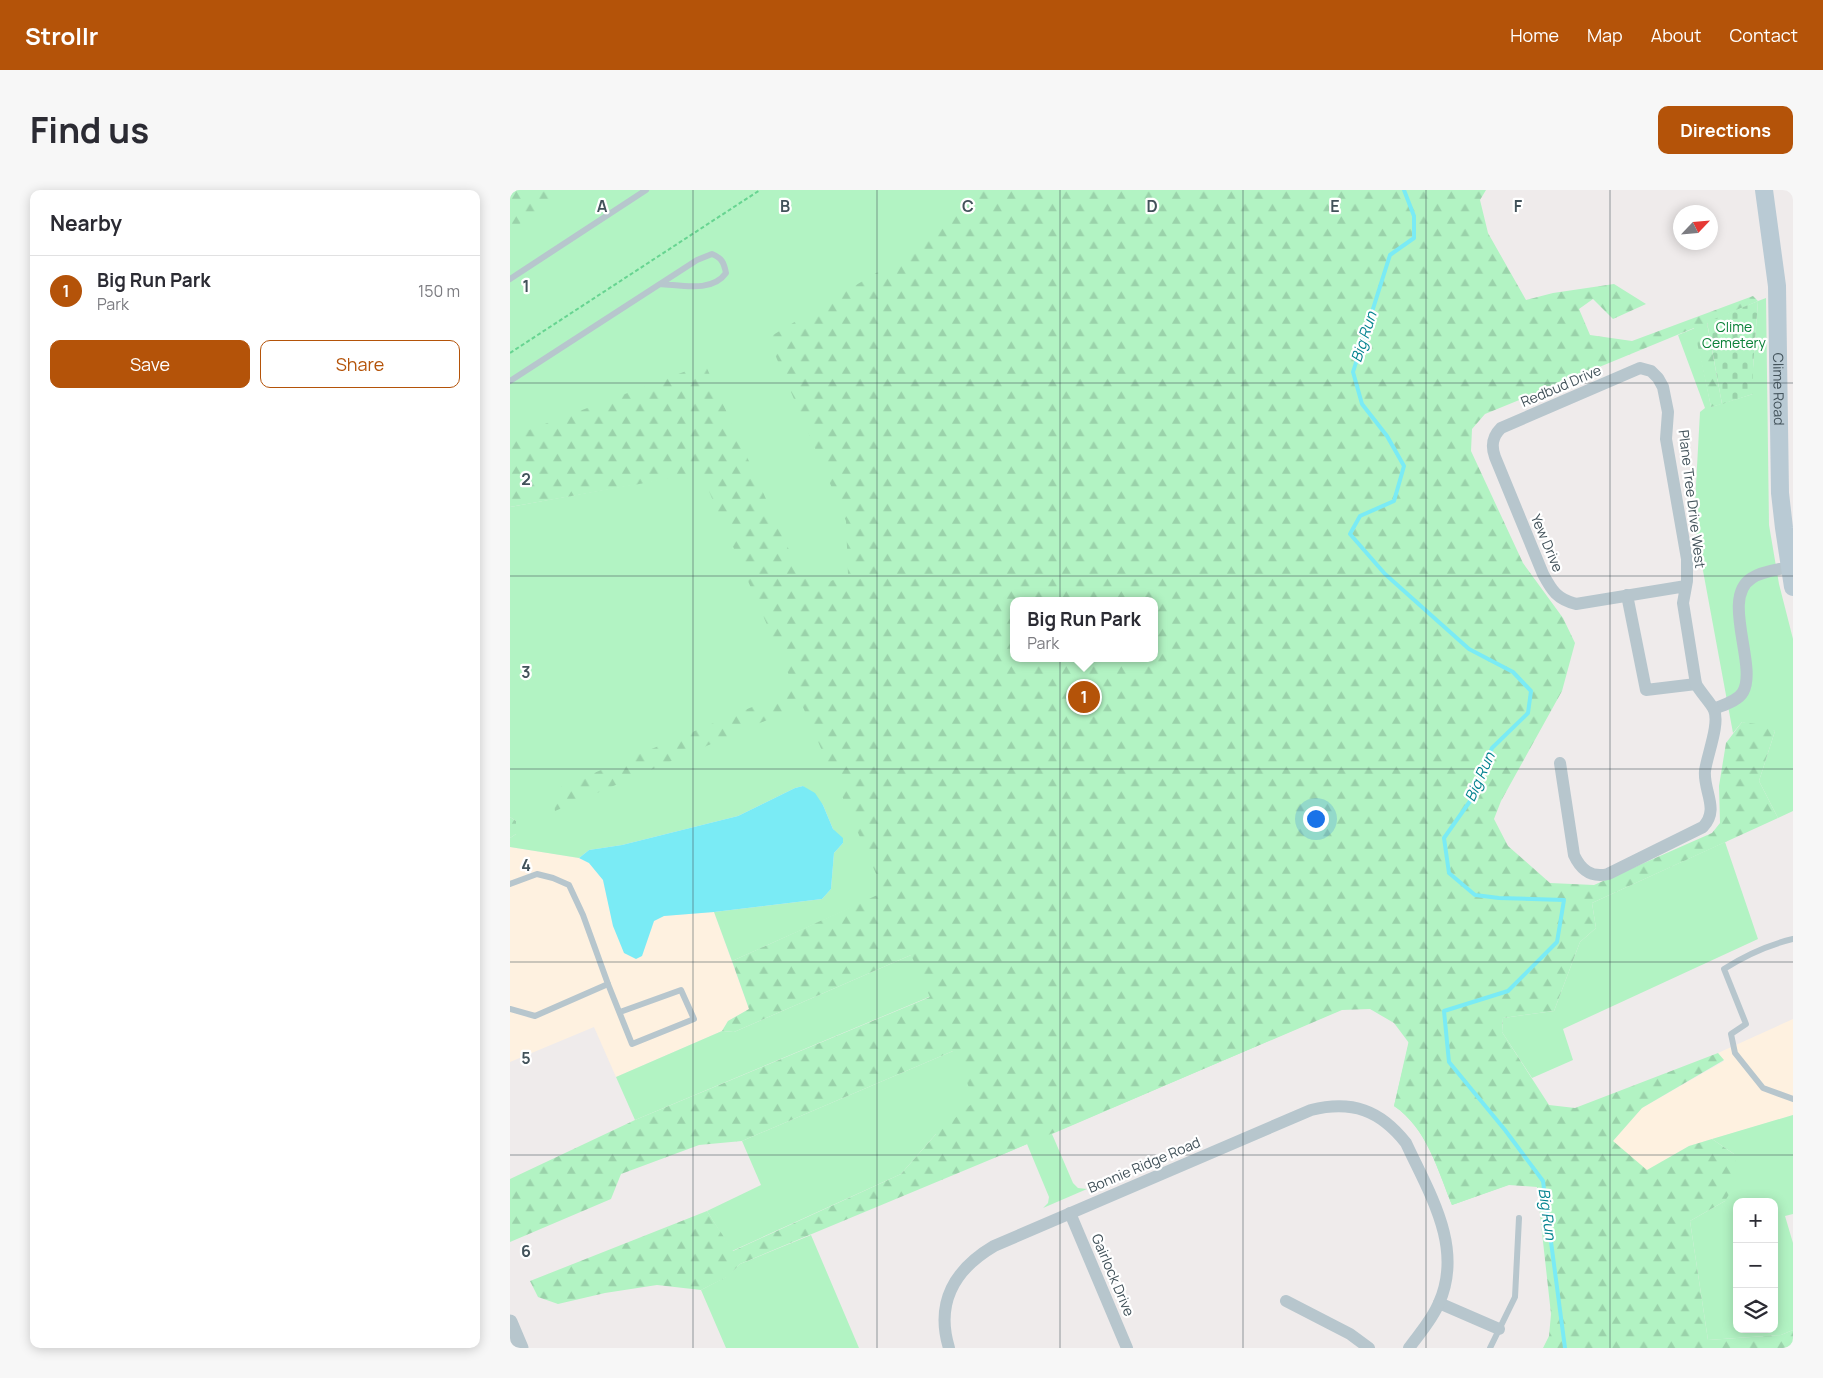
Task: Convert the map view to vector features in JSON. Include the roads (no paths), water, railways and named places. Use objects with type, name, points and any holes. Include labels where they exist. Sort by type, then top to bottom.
[{"type":"main road","name":"Clime Road","points":[[1764,190],[1778,286],[1778,458],[1780,493],[1793,587]]},
{"type":"street","name":"Redbud Drive","points":[[1496,433],[1501,428],[1640,368]]},
{"type":"street","name":"Plane Tree Drive West","points":[[1640,368],[1650,371],[1658,378],[1663,387],[1668,412],[1666,438],[1687,559],[1683,603],[1696,684]]},
{"type":"street","name":"Yew Drive","points":[[1496,433],[1492,441],[1492,449],[1551,589],[1564,601],[1576,604],[1686,586]]},
{"type":"street","points":[[1714,709],[1733,701],[1743,692],[1747,679],[1739,604],[1742,590],[1751,578],[1765,572],[1791,567]]},
{"type":"street","points":[[1560,762],[1574,855],[1581,866],[1591,874],[1608,874],[1703,826],[1711,814],[1705,773],[1715,722],[1714,709],[1702,695],[1696,684],[1646,690],[1627,595]]},
{"type":"street","name":"Bonnie Ridge Road","points":[[949,1348],[944,1322],[950,1288],[969,1264],[981,1254],[994,1246],[1312,1110],[1339,1105],[1367,1111],[1389,1124],[1406,1142],[1442,1222],[1447,1244],[1448,1266],[1446,1284],[1432,1317],[1409,1348]]},
{"type":"street","name":"Gairlock Drive","points":[[1070,1213],[1127,1348]]},
{"type":"street","points":[[1286,1301],[1350,1334],[1369,1348]]},
{"type":"street","points":[[1439,1303],[1500,1329]]},
{"type":"street","points":[[510,1322],[521,1348]]},
{"type":"lane","points":[[510,279],[646,190]]},
{"type":"lane","points":[[510,381],[660,284],[705,256],[712,254],[719,257],[724,264],[726,273],[721,280],[711,285],[660,284]]},
{"type":"lane","points":[[510,884],[537,874],[569,885],[583,915],[632,1044],[694,1019],[681,990],[620,1012]]},
{"type":"lane","points":[[1793,939],[1774,944],[1741,958],[1724,969],[1746,1024],[1731,1034],[1735,1053],[1763,1088],[1793,1099]]},
{"type":"lane","points":[[510,1009],[536,1016],[608,984]]},
{"type":"lane","points":[[1490,1348],[1515,1297],[1519,1218]]},
{"type":"water","points":[[803,786],[815,793],[823,805],[833,829],[843,838],[843,843],[834,853],[831,889],[822,899],[664,916],[654,921],[642,956],[636,959],[624,953],[613,926],[603,880],[589,863],[579,858],[589,850],[622,845],[738,816],[795,788]]},
{"type":"waterway","name":"Big Run","points":[[1404,190],[1414,216],[1414,238],[1390,255],[1353,372],[1362,404],[1387,436],[1404,466],[1394,501],[1360,516],[1350,534],[1385,574],[1469,649],[1513,672],[1531,691],[1528,713],[1492,748],[1473,797],[1444,838],[1449,873],[1475,895],[1499,898],[1564,900],[1557,942],[1508,991],[1444,1011],[1449,1062],[1505,1130],[1543,1181],[1565,1348]]},
{"type":"place","name":"Big Run Park","points":[[1084,697]]},
{"type":"park label","name":"Clime Cemetery","points":[[1734,336]]}]
